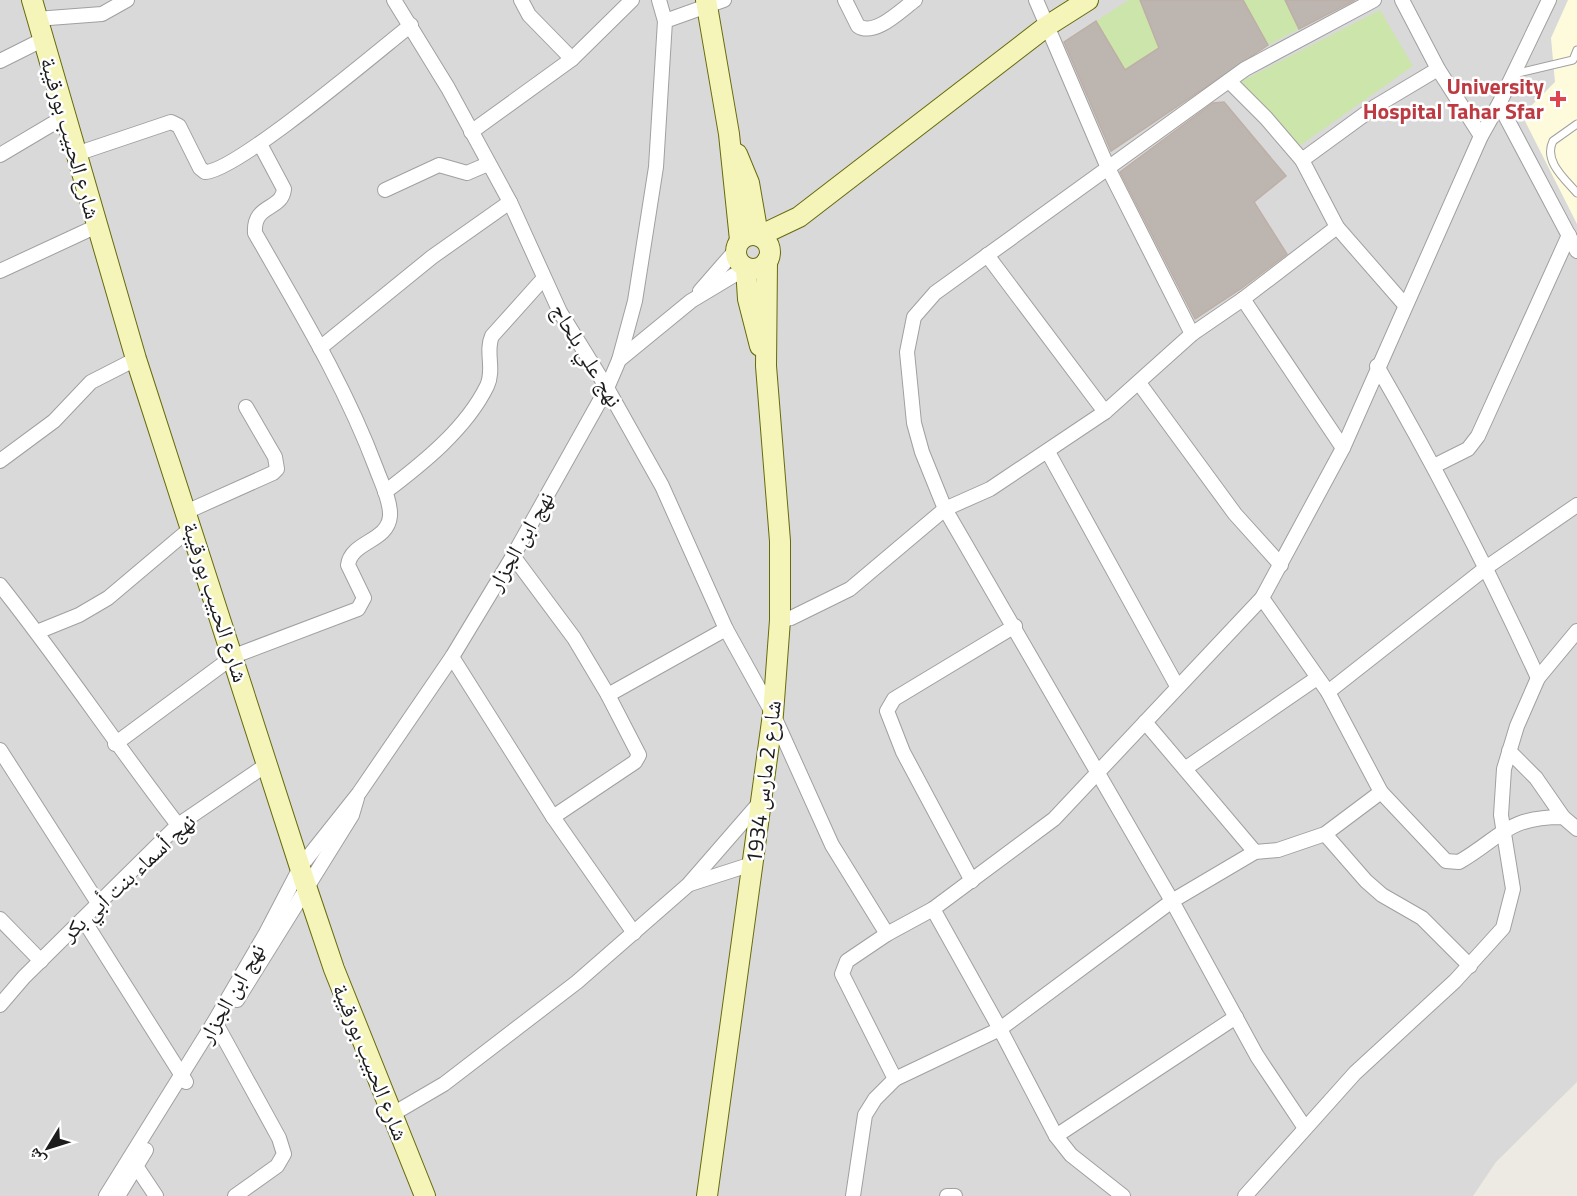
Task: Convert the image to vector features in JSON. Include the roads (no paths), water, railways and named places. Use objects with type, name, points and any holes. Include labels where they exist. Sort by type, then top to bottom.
[{"type":"street","points":[[34,9],[102,14],[127,0]]},
{"type":"street","name":"نهج علي بلحاج","points":[[394,0],[411,25],[510,202],[533,247],[560,312],[607,388],[662,486],[726,629],[773,714],[832,845],[886,934]]},
{"type":"street","points":[[521,0],[529,15],[572,59]]},
{"type":"street","points":[[471,132],[572,59],[632,0]]},
{"type":"street","points":[[620,360],[635,301],[656,167],[665,21],[659,0]]},
{"type":"street","points":[[845,0],[858,26],[868,29],[878,26],[915,0]]},
{"type":"street","points":[[1036,0],[1108,168],[1192,334]]},
{"type":"street","points":[[691,302],[748,241],[799,217],[1047,26],[1088,0]]},
{"type":"street","points":[[1305,1128],[1257,1056],[1099,773],[945,509],[922,452],[914,423],[907,352],[909,331],[922,304],[987,255],[1229,81],[1272,53],[1374,0]]},
{"type":"street","points":[[1402,0],[1438,69],[1481,136]]},
{"type":"street","points":[[896,1079],[842,974],[847,961],[886,934],[933,909],[1054,819],[1262,598],[1342,448],[1481,136],[1549,0]]},
{"type":"street","points":[[665,21],[712,2],[729,135],[748,241],[738,262],[746,268]]},
{"type":"street","name":"شارع الحبيب بورقيبة","points":[[34,9],[136,359],[269,763],[307,889],[334,969],[425,1196]]},
{"type":"street","points":[[76,154],[171,122],[179,126],[205,172],[217,170],[260,144],[411,25]]},
{"type":"street","points":[[0,61],[42,40]]},
{"type":"street","points":[[1302,160],[1376,106],[1438,69]]},
{"type":"street","points":[[1229,81],[1266,118],[1302,160],[1337,227],[1405,305]]},
{"type":"street","points":[[1499,104],[1577,251]]},
{"type":"street","points":[[0,155],[64,117]]},
{"type":"street","points":[[115,744],[234,656],[352,612],[363,604],[364,598],[348,565],[348,560],[353,553],[384,532],[389,524],[391,513],[385,492],[353,410],[255,233],[258,215],[280,198],[284,189],[260,144]]},
{"type":"street","points":[[385,190],[429,167],[449,166],[467,173],[488,164]]},
{"type":"street","points":[[320,348],[432,257],[510,202]]},
{"type":"street","points":[[691,302],[746,268],[758,268],[799,217]]},
{"type":"street","points":[[0,271],[97,226]]},
{"type":"street","points":[[780,620],[791,618],[850,589],[945,509],[990,489],[1105,412],[1192,334],[1243,299],[1337,227]]},
{"type":"street","points":[[1434,466],[1468,449],[1478,436],[1569,234]]},
{"type":"street","points":[[748,241],[767,243],[769,257]]},
{"type":"street","points":[[987,255],[1105,412]]},
{"type":"street","name":"شارع 2 مارس 1934","points":[[707,1196],[773,714],[780,620],[780,541],[766,366],[769,257]]},
{"type":"street","name":"شارع 2 مارس 1934","points":[[746,268],[748,300],[766,366]]},
{"type":"street","points":[[385,492],[415,469],[454,430],[478,400],[491,374],[489,343],[492,336],[544,278]]},
{"type":"street","points":[[1243,299],[1342,448]]},
{"type":"street","name":"نهج ابن الجزار","points":[[216,1027],[301,866],[359,793],[452,657],[513,556],[607,388],[620,360],[691,302]]},
{"type":"street","points":[[0,461],[54,421],[91,382],[136,359]]},
{"type":"street","points":[[1377,366],[1434,466],[1487,567],[1538,678]]},
{"type":"street","points":[[1139,383],[1235,514],[1281,565]]},
{"type":"street","points":[[37,632],[79,615],[108,598],[188,520],[277,469],[275,457],[246,407]]},
{"type":"street","points":[[1048,452],[1177,686]]},
{"type":"street","points":[[1328,692],[1487,567],[1577,505]]},
{"type":"street","points":[[513,556],[556,611],[608,695],[637,749],[638,759],[553,817]]},
{"type":"street","points":[[0,585],[37,632],[115,744],[178,825]]},
{"type":"street","points":[[1262,598],[1328,692],[1381,792],[1438,854],[1452,863],[1465,859],[1503,830],[1537,818],[1563,817]]},
{"type":"street","points":[[972,881],[903,752],[887,711],[894,699],[1015,626]]},
{"type":"street","points":[[608,695],[726,629]]},
{"type":"street","points":[[1245,1196],[1355,1073],[1470,966],[1503,928],[1510,908],[1513,875],[1503,830],[1501,798],[1504,769],[1538,678],[1577,631]]},
{"type":"street","points":[[452,657],[553,817],[634,933]]},
{"type":"street","points":[[1186,768],[1317,678]]},
{"type":"street","points":[[1145,722],[1255,852]]},
{"type":"street","points":[[0,750],[98,903]]},
{"type":"street","points":[[1509,751],[1536,778],[1563,817],[1577,829]]},
{"type":"street","name":"نهج أسماء بنت أبي بكر","points":[[0,1005],[41,960],[178,825],[269,763]]},
{"type":"street","points":[[853,1196],[865,1115],[875,1099],[896,1079],[1000,1029],[1172,901],[1255,852],[1278,850],[1325,834],[1381,792]]},
{"type":"street","name":"نهج ابن الجزار","points":[[118,1196],[134,1163],[184,1079],[352,815],[359,793]]},
{"type":"street","points":[[392,1115],[444,1084],[578,982],[688,885],[762,800]]},
{"type":"street","points":[[1325,834],[1366,881],[1382,895],[1422,918],[1470,966]]},
{"type":"street","points":[[688,885],[752,864]]},
{"type":"street","points":[[933,909],[1056,1136],[1071,1155],[1123,1196]]},
{"type":"street","points":[[0,919],[41,960]]},
{"type":"street","points":[[83,919],[184,1079]]},
{"type":"street","points":[[1056,1136],[1236,1017]]},
{"type":"street","points":[[216,1027],[279,1138],[284,1154],[277,1166],[236,1196]]},
{"type":"street","points":[[134,1163],[156,1196]]},
{"type":"street","name":"نهج ابن الجزار","points":[[106,1196],[134,1163]]},
{"type":"street","points":[[947,1196],[955,1196]]},
{"type":"lane","points":[[1514,74],[1575,60],[1577,50]]},
{"type":"lane","points":[[1577,124],[1553,141],[1550,147],[1553,164],[1577,193]]},
{"type":"place","name":"University Hospital Tahar Sfar","points":[[1558,99]]}]
